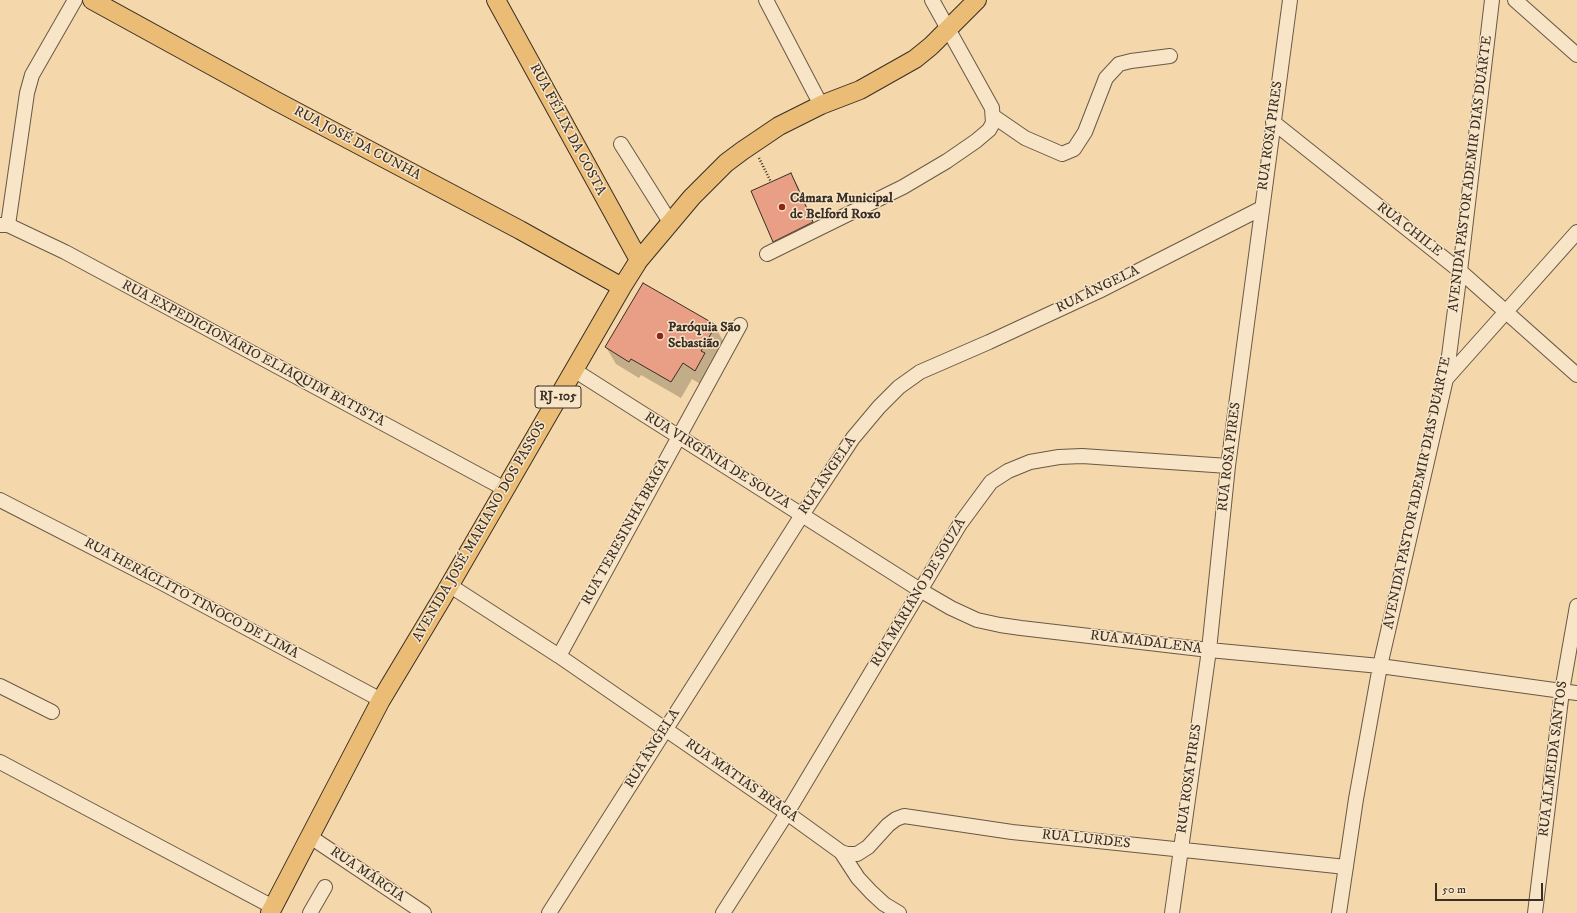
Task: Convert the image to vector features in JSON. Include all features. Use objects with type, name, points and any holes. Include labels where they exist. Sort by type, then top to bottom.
[{"type":"main road","name":"RUA JOSÉ DA CUNHA","points":[[92,0],[276,102],[520,230],[622,287]]},
{"type":"main road","name":"RUA FÉLIX DA COSTA","points":[[496,0],[639,260]]},
{"type":"main road","name":"AVENIDA JOSÉ MARIANO DOS PASSOS","points":[[272,910],[309,836],[381,700],[639,260],[670,222],[706,183],[742,151],[779,126],[821,105],[860,90],[915,59],[931,46],[977,0]]},
{"type":"street","points":[[4,225],[27,93],[32,75],[75,0]]},
{"type":"street","points":[[766,0],[821,105]]},
{"type":"street","points":[[767,254],[903,186],[947,161],[989,130],[993,123],[993,116],[989,102],[932,0]]},
{"type":"street","name":"AVENIDA PASTOR ADEMIR DIAS DUARTE","points":[[1339,913],[1380,666],[1446,379],[1492,0]]},
{"type":"street","points":[[1515,0],[1577,55]]},
{"type":"street","name":"RUA ROSA PIRES","points":[[1172,913],[1209,650],[1228,466],[1290,1]]},
{"type":"street","points":[[993,116],[1025,138],[1062,154],[1074,149],[1085,132],[1106,78],[1119,64],[1170,56]]},
{"type":"street","name":"RUA CHILE","points":[[1273,122],[1460,271],[1577,375]]},
{"type":"street","points":[[621,144],[670,222]]},
{"type":"street","name":"RUA ÂNGELA","points":[[549,913],[802,515],[853,438],[879,407],[899,387],[910,378],[1099,291],[1262,208]]},
{"type":"street","name":"RUA EXPEDICIONÁRIO ELIAQUIM BATISTA","points":[[4,225],[37,238],[65,252],[505,489]]},
{"type":"street","points":[[1446,379],[1577,232]]},
{"type":"street","name":"RUA TERESINHA BRAGA","points":[[559,656],[740,325]]},
{"type":"street","name":"RUA VIRGÍNIA DE SOUZA","points":[[574,370],[920,590]]},
{"type":"street","name":"RUA MARIANO DE SOUZA","points":[[723,913],[787,813],[960,524],[991,482],[1008,471],[1030,462],[1059,457],[1082,456],[1228,466]]},
{"type":"street","name":"RUA HERÁCLITO TINOCO DE LIMA","points":[[0,500],[164,584],[381,700]]},
{"type":"street","name":"RUA MATIAS BRAGA","points":[[449,585],[559,656],[787,813],[841,852],[858,878],[871,892],[884,904],[899,913]]},
{"type":"street","name":"RUA MADALENA","points":[[920,590],[977,620],[1000,625],[1209,650],[1380,666],[1577,692]]},
{"type":"street","name":"RUA ALMEIDA SANTOS","points":[[1535,913],[1562,691],[1577,606]]},
{"type":"street","points":[[0,686],[52,712]]},
{"type":"street","points":[[0,762],[272,910]]},
{"type":"street","name":"RUA LURDES","points":[[841,852],[847,854],[857,854],[868,847],[892,822],[904,816],[1012,832],[1346,867]]},
{"type":"street","name":"RUA MÁRCIA","points":[[309,836],[424,913]]},
{"type":"street","points":[[310,913],[325,887]]},
{"type":"path","points":[[757,154],[771,182]]},
{"type":"building","name":"Câmara Municipal de Belford Roxo","points":[[791,173],[813,222],[773,242],[751,191]]},
{"type":"building","name":"Paróquia São Sebastião","points":[[643,283],[716,325],[701,351],[705,353],[695,371],[683,363],[671,382],[631,359],[629,362],[605,347]]},
{"type":"place","name":"Câmara Municipal de Belford Roxo","points":[[782,207]]},
{"type":"place","name":"Paróquia São Sebastião","points":[[660,336]]}]
